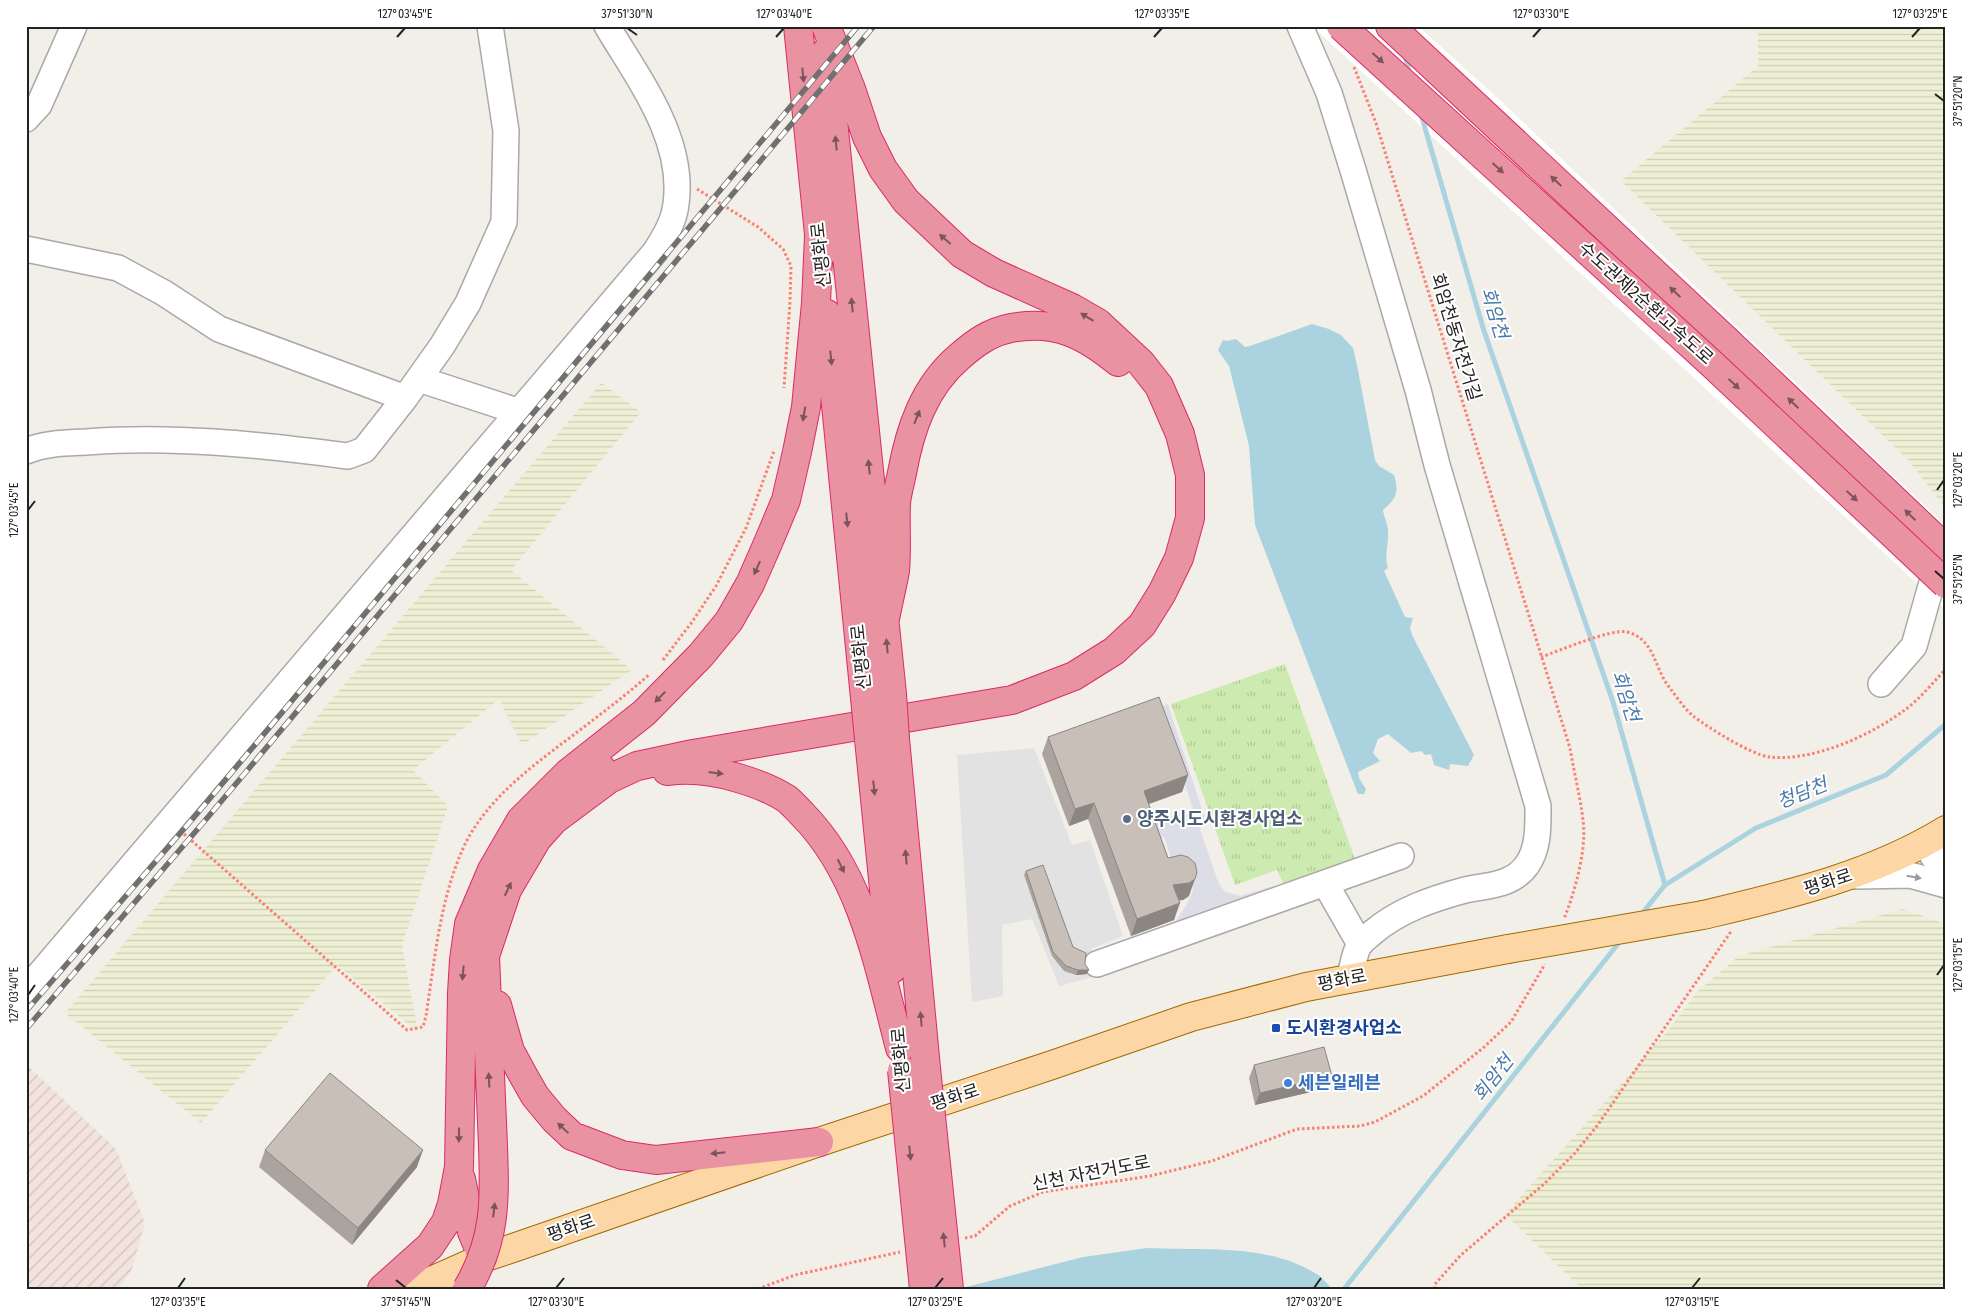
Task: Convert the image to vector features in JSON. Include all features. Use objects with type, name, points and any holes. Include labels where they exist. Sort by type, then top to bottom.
[{"type":"highway","name":"신평화로","points":[[798,26],[865,698],[882,739]]},
{"type":"highway","name":"신평화로","points":[[825,26],[892,694],[882,739],[909,1062],[924,1289]]},
{"type":"highway","points":[[467,1289],[488,1242],[495,1207],[485,956],[507,890],[537,839],[554,820],[609,779],[637,766],[703,752],[1012,700],[1074,676],[1114,651],[1142,625],[1162,593],[1179,558],[1190,518],[1190,475],[1180,434],[1159,386],[1141,363],[1098,323],[1072,308],[994,272],[962,254],[906,201],[884,169],[867,136],[851,89],[825,26]]},
{"type":"highway","name":"수도권제2순환고속도로","points":[[1341,26],[1712,364],[1946,584]]},
{"type":"highway","name":"수도권제2순환고속도로","points":[[1390,26],[1727,340],[1946,549]]},
{"type":"highway","points":[[382,1289],[416,1261],[430,1246],[439,1233],[452,1204],[459,1167],[462,993],[470,924],[492,870],[522,820],[568,773],[644,713],[701,655],[729,621],[750,584],[786,500],[798,452],[806,407],[816,303],[819,234]]},
{"type":"highway","points":[[544,797],[614,762],[650,750],[692,740],[1003,686],[1065,662],[1105,637],[1134,611],[1153,578],[1166,548],[1174,520],[1174,493],[1169,460],[1159,425],[1142,392],[1122,365],[1101,348],[1076,333],[1054,326],[1029,325],[1000,330],[976,342],[951,363],[930,389],[916,418],[904,458],[896,502],[895,571],[885,619]]},
{"type":"highway","points":[[584,796],[637,777],[683,769],[731,776],[756,783],[787,800],[817,829],[839,862],[872,941],[909,1062]]},
{"type":"highway","points":[[485,956],[510,1051],[534,1096],[554,1120],[572,1136],[622,1155],[656,1160],[819,1142]]},
{"type":"highway","name":"신평화로","points":[[909,1062],[948,1289]]},
{"type":"highway","points":[[459,1167],[472,1232],[484,1258]]},
{"type":"main road","name":"평화로","points":[[414,1289],[484,1258],[819,1142],[1191,1017],[1282,993],[1349,979],[1508,948],[1703,915],[1746,905],[1822,886],[1902,855],[1935,836]]},
{"type":"street","points":[[26,119],[38,105],[74,26]]},
{"type":"street","points":[[26,451],[40,446],[104,440],[197,441],[348,456],[364,450],[412,389],[442,346],[468,303],[504,222],[506,131],[490,26]]},
{"type":"street","points":[[26,990],[520,412],[655,252],[667,234],[676,206],[678,181],[670,140],[654,104],[608,26]]},
{"type":"street","points":[[1300,26],[1329,93],[1362,197],[1418,390],[1437,465],[1538,806],[1538,835],[1535,848],[1527,865],[1518,875],[1494,886],[1467,890],[1423,903],[1389,919],[1360,944],[1349,979]]},
{"type":"street","points":[[26,249],[118,268],[164,293],[219,329],[412,389],[520,412]]},
{"type":"street","points":[[1882,684],[1914,646],[1933,579],[1946,564]]},
{"type":"street","points":[[1935,836],[1946,874]]},
{"type":"street","points":[[1097,964],[1401,856]]},
{"type":"street","points":[[1848,876],[1910,875],[1946,885]]},
{"type":"street","points":[[1325,883],[1360,944]]},
{"type":"path","name":"회암천동자전거길","points":[[1351,58],[1376,123],[1541,657],[1612,632],[1626,631],[1642,638],[1655,657],[1667,685],[1692,715],[1738,744],[1768,757],[1784,757],[1810,753],[1836,746],[1873,730],[1907,709],[1946,669]]},
{"type":"path","points":[[678,181],[703,192],[758,227],[782,249],[791,266],[784,394]]},
{"type":"path","points":[[658,666],[692,622],[716,586],[746,528],[775,447]]},
{"type":"path","points":[[169,822],[407,1030],[423,1027],[441,920],[458,862],[467,841],[490,807],[516,781],[621,699],[653,671]]},
{"type":"path","points":[[1435,1289],[1435,1284],[1461,1255],[1544,1184],[1597,1126],[1740,919],[1746,905]]},
{"type":"path","name":"신천 자전거도로","points":[[956,1240],[975,1236],[1010,1206],[1043,1192],[1150,1176],[1212,1161],[1263,1142]]},
{"type":"path","points":[[758,1289],[795,1274],[908,1250]]},
{"type":"shaded area","points":[[1168,704],[1204,816],[1205,820],[1200,829],[1221,887],[1226,892],[1240,896],[1274,886],[1279,891],[1180,924],[1176,921],[1193,890],[1192,881],[1175,870],[1164,837],[1158,839],[1152,821],[1183,813],[1189,814],[1193,809],[1160,707]]},
{"type":"shaded area","points":[[1034,748],[1072,845],[1090,840],[1123,936],[1091,949],[1104,974],[1059,986],[1032,919],[1002,925],[1003,996],[972,1002],[957,755]]},
{"type":"shaded area","points":[[26,1064],[116,1149],[145,1223],[131,1272],[118,1289],[26,1289]]},
{"type":"green space","points":[[1758,26],[1946,26],[1946,509],[1909,461],[1621,181],[1758,66]]},
{"type":"green space","points":[[601,383],[641,412],[511,570],[632,670],[522,745],[499,699],[413,770],[448,806],[402,945],[418,1032],[337,965],[201,1123],[65,1013]]},
{"type":"green space","points":[[1285,664],[1355,859],[1284,885],[1277,870],[1235,885],[1171,704]]},
{"type":"green space","points":[[1903,909],[1946,924],[1946,1289],[1582,1289],[1505,1214],[1666,1033],[1696,993],[1739,956]]},
{"type":"water","points":[[1312,324],[1341,335],[1353,348],[1375,460],[1379,466],[1394,475],[1396,486],[1394,498],[1383,510],[1388,536],[1386,559],[1388,568],[1384,571],[1405,617],[1413,618],[1410,628],[1412,635],[1474,755],[1468,766],[1450,764],[1449,770],[1434,765],[1431,754],[1425,755],[1421,751],[1411,753],[1388,734],[1378,739],[1373,753],[1380,761],[1358,772],[1359,778],[1366,789],[1364,794],[1358,794],[1255,525],[1249,446],[1229,366],[1218,350],[1223,340],[1236,339],[1245,347]]},
{"type":"water","points":[[1147,1248],[1233,1250],[1275,1257],[1295,1263],[1315,1273],[1332,1289],[958,1289],[1083,1257]]},
{"type":"pier","points":[[1312,26],[1418,26],[1503,103],[1946,526],[1946,610]]},
{"type":"building","name":"양주시도시환경사업소","points":[[1159,697],[1188,775],[1144,791],[1168,858],[1181,855],[1188,857],[1195,863],[1197,872],[1195,879],[1189,883],[1173,885],[1180,903],[1137,919],[1094,803],[1075,809],[1048,737]]},
{"type":"building","points":[[1043,865],[1073,947],[1086,953],[1085,964],[1089,970],[1078,970],[1066,966],[1053,952],[1026,871]]},
{"type":"building","points":[[1324,1047],[1332,1076],[1260,1093],[1254,1065]]},
{"type":"building","points":[[330,1073],[423,1150],[358,1228],[265,1150]]},
{"type":"waterway","name":"회암천","points":[[1404,53],[1410,74]]},
{"type":"waterway","name":"회암천","points":[[1421,114],[1484,331],[1613,702],[1665,885],[1640,916]]},
{"type":"waterway","name":"청담천","points":[[1665,885],[1756,828],[1886,775],[1946,724]]},
{"type":"waterway","name":"회암천","points":[[1344,1289],[1621,940]]},
{"type":"railway","points":[[26,1011],[196,815],[858,26]]},
{"type":"railway","points":[[26,1029],[208,817],[874,26]]},
{"type":"place","name":"양주시도시환경사업소","points":[[1127,819]]},
{"type":"place","name":"도시환경사업소","points":[[1276,1028]]},
{"type":"place","name":"세븐일레븐","points":[[1288,1083]]}]
